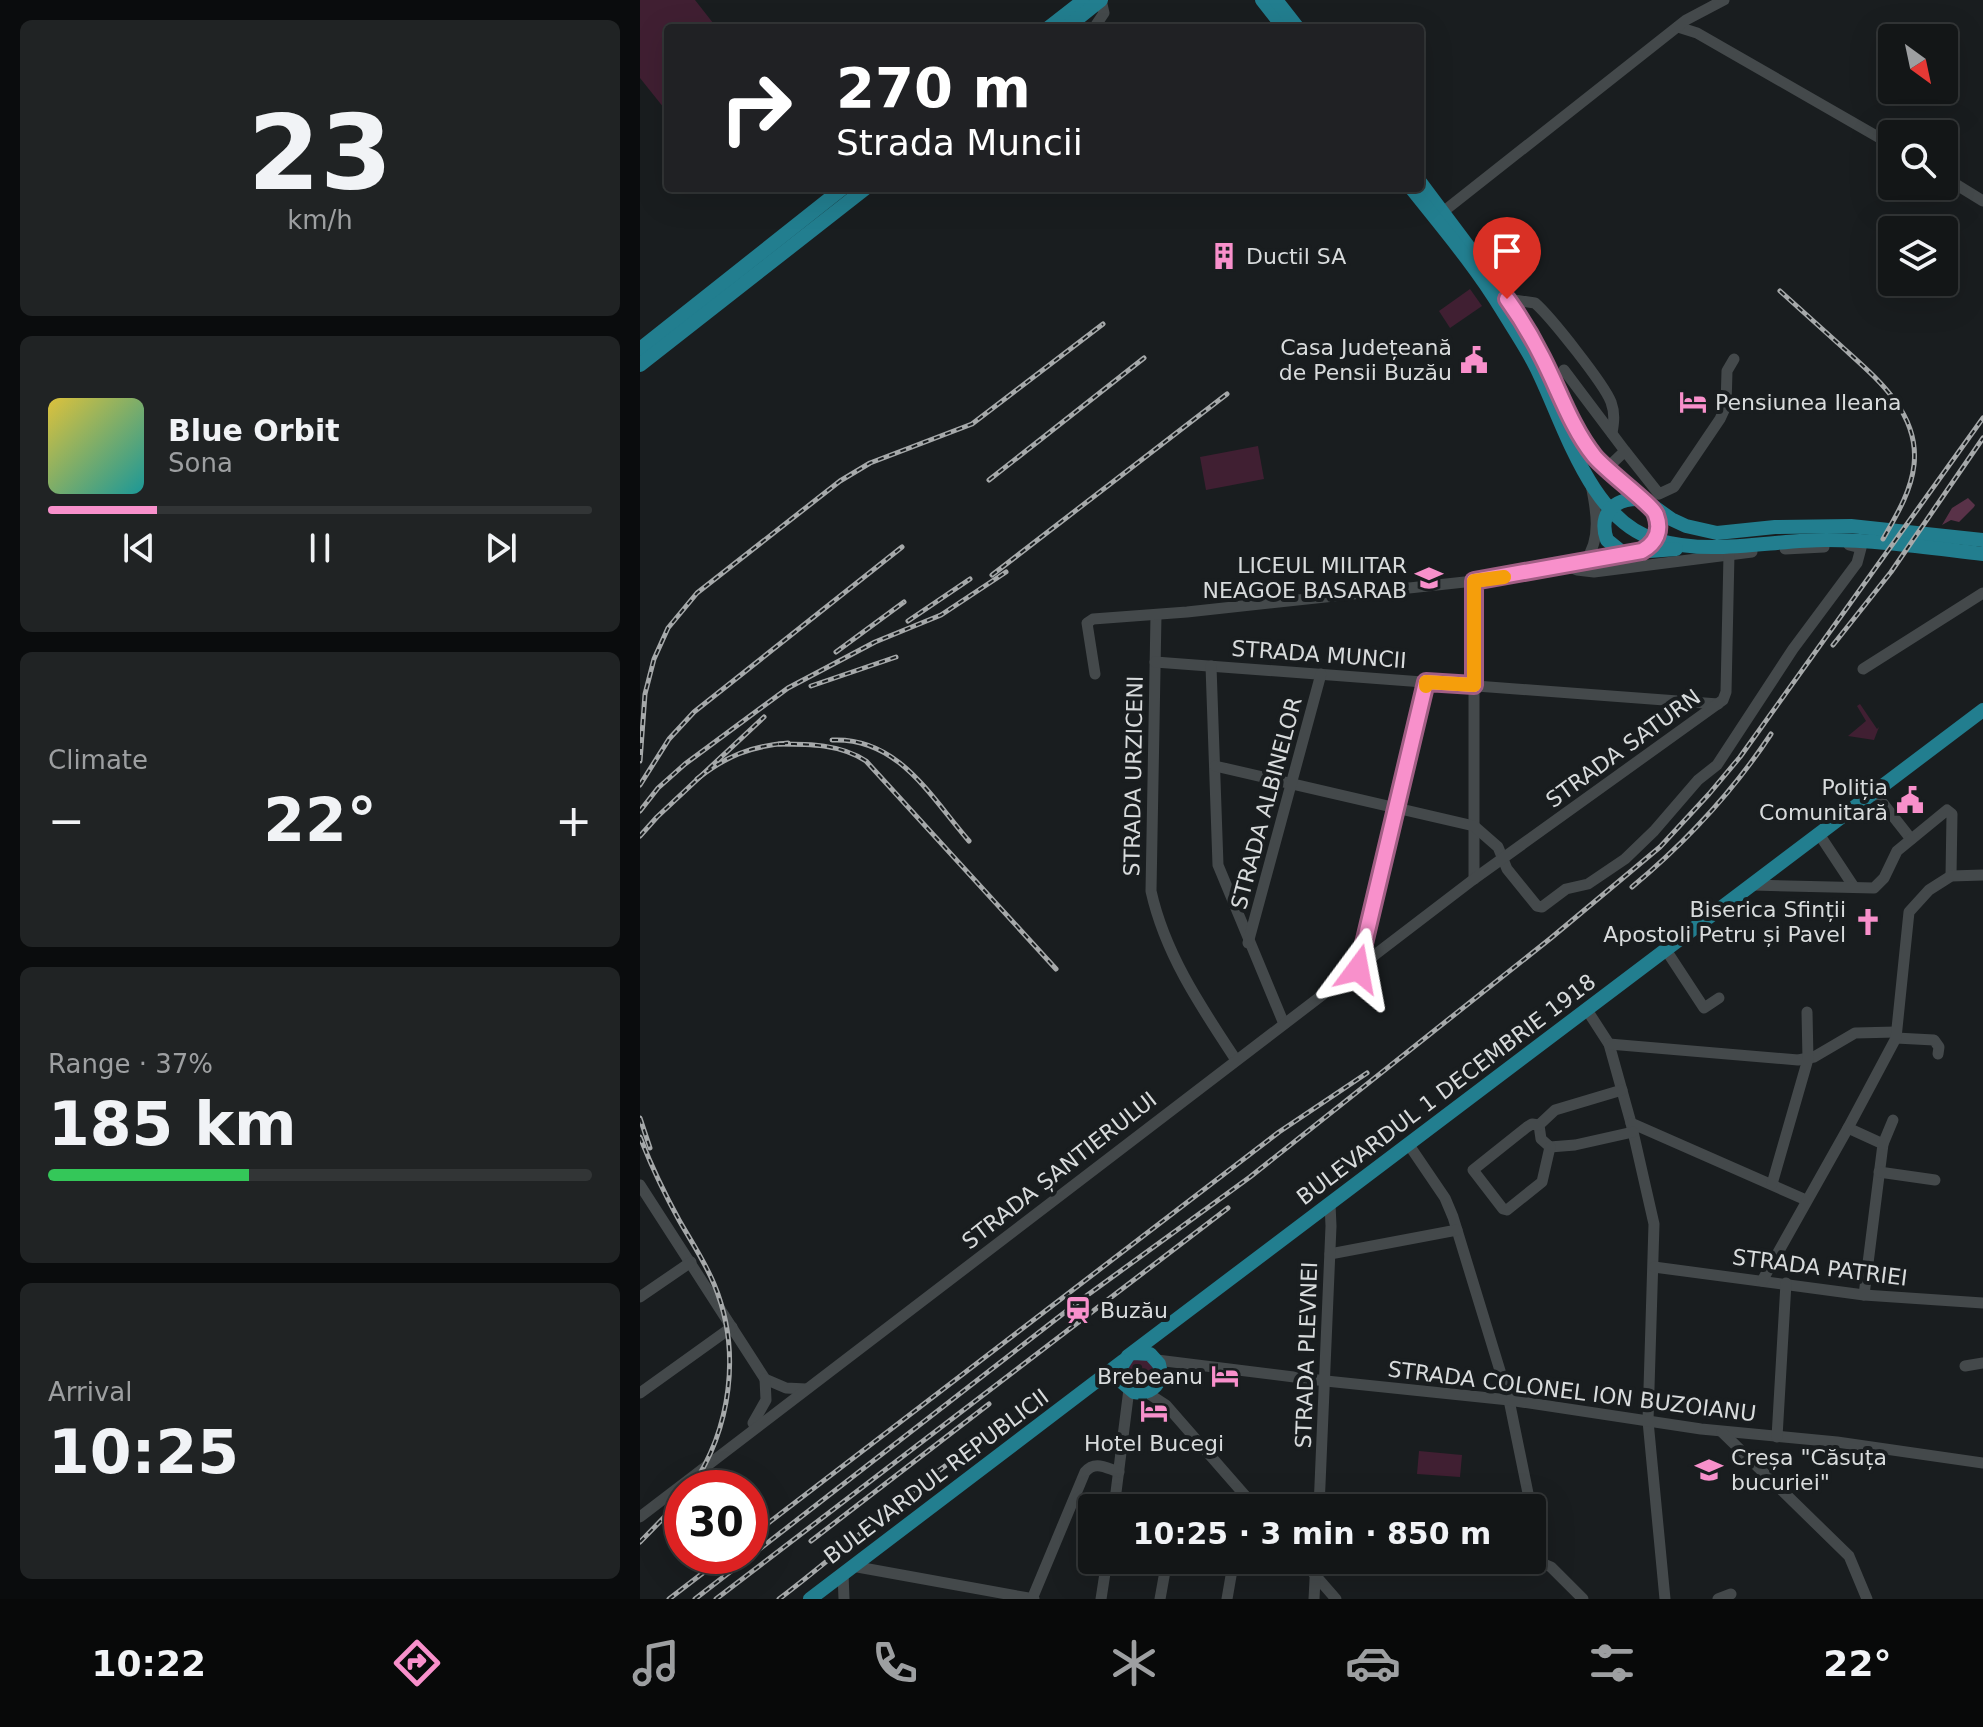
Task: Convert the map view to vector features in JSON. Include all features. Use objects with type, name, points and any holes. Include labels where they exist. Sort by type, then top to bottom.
[{"type":"main road","points":[[1053,24],[1084,0]]},
{"type":"main road","points":[[1071,24],[1101,0]]},
{"type":"main road","points":[[1262,0],[1281,24]]},
{"type":"main road","points":[[1276,0],[1295,24]]},
{"type":"main road","points":[[1424,189],[1535,365],[1607,515],[1607,540],[1623,553],[1829,540],[1878,542],[1983,554]]},
{"type":"main road","points":[[640,349],[737,281],[851,192]]},
{"type":"main road","points":[[1415,192],[1439,215],[1507,299],[1542,357],[1583,441],[1605,470],[1647,503],[1686,526],[1717,533],[1851,526],[1983,540]]},
{"type":"main road","points":[[640,365],[737,281]]},
{"type":"main road","points":[[1607,515],[1623,500],[1647,503]]},
{"type":"main road","points":[[1642,551],[1655,540],[1659,526],[1647,503]]},
{"type":"main road","points":[[1607,515],[1655,540],[1699,547]]},
{"type":"main road","name":"BULEVARDUL 1 DECEMBRIE 1918","points":[[1129,1357],[1983,710]]},
{"type":"main road","points":[[1155,1358],[1165,1328]]},
{"type":"main road","points":[[1089,1387],[1128,1388],[1152,1388],[1161,1369],[1155,1358],[1144,1352],[1129,1357],[1120,1375],[1128,1388]]},
{"type":"main road","name":"BULEVARDUL REPUBLICII","points":[[810,1599],[1129,1357]]},
{"type":"street","points":[[1097,24],[1104,13],[1101,0]]},
{"type":"street","points":[[1439,215],[1693,15],[1724,0]]},
{"type":"street","points":[[1678,27],[1697,33],[1878,137]]},
{"type":"street","points":[[1958,186],[1983,201]]},
{"type":"street","points":[[1507,299],[1535,303],[1558,330],[1607,394],[1614,412],[1612,433]]},
{"type":"street","points":[[1564,370],[1659,494],[1674,487],[1726,406],[1727,371],[1734,359]]},
{"type":"street","points":[[1605,470],[1625,451]]},
{"type":"street","points":[[1585,561],[1592,549],[1597,514],[1590,480]]},
{"type":"street","points":[[1594,539],[1607,515]]},
{"type":"street","points":[[1215,766],[1474,826],[1496,845],[1507,869],[1539,907],[1566,889],[1588,884],[1625,859],[1698,780],[1717,765],[1786,659],[1861,554],[1859,546],[1848,545],[1729,554],[1594,572],[1565,565]]},
{"type":"street","points":[[1095,674],[1087,623],[1093,619],[1474,581],[1623,553]]},
{"type":"street","name":"STRADA SATURN","points":[[1504,857],[1718,704],[1726,692],[1729,554]]},
{"type":"street","points":[[1474,581],[1474,879]]},
{"type":"street","points":[[1863,669],[1983,593]]},
{"type":"street","name":"STRADA URZICENI","points":[[1156,615],[1151,891],[1160,922],[1184,977],[1236,1060]]},
{"type":"street","name":"STRADA MUNCII","points":[[1155,662],[1718,704]]},
{"type":"street","points":[[1211,666],[1218,865],[1284,1024]]},
{"type":"street","name":"STRADA ALBINELOR","points":[[1248,943],[1321,674]]},
{"type":"street","points":[[1358,969],[1426,682]]},
{"type":"street","points":[[1874,792],[1911,839]]},
{"type":"street","points":[[1752,885],[1870,890],[1884,878],[1892,858],[1911,839],[1943,812],[1950,811],[1951,876]]},
{"type":"street","points":[[1819,834],[1854,887]]},
{"type":"street","name":"STRADA ȘANTIERULUI","points":[[640,1517],[1504,857]]},
{"type":"street","points":[[1762,1281],[1896,1035],[1909,912],[1929,890],[1951,876],[1983,875]]},
{"type":"street","points":[[1666,950],[1704,1008],[1719,998]]},
{"type":"street","points":[[1587,1010],[1609,1044],[1652,1210],[1654,1267],[1648,1421],[1665,1599]]},
{"type":"street","points":[[1772,1184],[1808,1059],[1807,1012]]},
{"type":"street","points":[[1609,1044],[1808,1059],[1855,1033],[1934,1040],[1939,1047],[1938,1054]]},
{"type":"street","points":[[1539,1125],[1555,1110],[1622,1090]]},
{"type":"street","points":[[1864,1295],[1883,1144],[1893,1120]]},
{"type":"street","points":[[1539,1125],[1541,1139],[1550,1147],[1575,1145],[1632,1127],[1806,1200]]},
{"type":"street","points":[[1539,1125],[1527,1127],[1475,1168],[1474,1173],[1507,1210],[1542,1182],[1550,1147]]},
{"type":"street","points":[[1848,1128],[1883,1144]]},
{"type":"street","points":[[1409,1145],[1445,1198],[1457,1230],[1509,1400],[1528,1494]]},
{"type":"street","points":[[1879,1172],[1935,1180]]},
{"type":"street","points":[[640,1185],[644,1200],[691,1262],[765,1379],[786,1388],[806,1389]]},
{"type":"street","name":"STRADA PLEVNEI","points":[[1320,1494],[1330,1204]]},
{"type":"street","points":[[1330,1254],[1457,1230]]},
{"type":"street","points":[[640,1297],[691,1262]]},
{"type":"street","name":"STRADA PATRIEI","points":[[1654,1267],[1864,1295],[1983,1303]]},
{"type":"street","points":[[1777,1437],[1786,1283]]},
{"type":"street","points":[[640,1393],[732,1327]]},
{"type":"street","name":"STRADA COLONEL ION BUZOIANU","points":[[1155,1358],[1326,1381],[1509,1400],[1722,1432],[1837,1442],[1983,1463]]},
{"type":"street","points":[[1965,1366],[1983,1363]]},
{"type":"street","points":[[744,1435],[764,1406],[765,1379]]},
{"type":"street","points":[[1116,1494],[1128,1388]]},
{"type":"street","points":[[1152,1388],[1244,1494]]},
{"type":"street","points":[[1722,1432],[1849,1556],[1867,1599]]},
{"type":"street","points":[[1746,1456],[1756,1434]]},
{"type":"street","points":[[844,1599],[848,1570],[1033,1599],[1088,1469],[1097,1465],[1119,1472]]},
{"type":"street","points":[[1546,1565],[1583,1599]]},
{"type":"street","points":[[1101,1599],[1105,1574]]},
{"type":"street","points":[[1160,1599],[1164,1574]]},
{"type":"street","points":[[1227,1599],[1230,1574]]},
{"type":"street","points":[[1314,1599],[1315,1575]]},
{"type":"street","points":[[1315,1575],[1336,1599]]},
{"type":"street","points":[[1718,1599],[1731,1594]]},
{"type":"shaded area","points":[[640,0],[695,0],[714,24],[664,24],[664,108],[640,78]]},
{"type":"shaded area","points":[[1470,289],[1482,306],[1450,328],[1439,311]]},
{"type":"shaded area","points":[[1258,446],[1264,479],[1206,490],[1200,457]]},
{"type":"shaded area","points":[[1968,498],[1974,507],[1959,522],[1951,520],[1942,525],[1952,508]]},
{"type":"shaded area","points":[[1860,704],[1877,729],[1879,727],[1874,740],[1848,736],[1866,721],[1857,706]]},
{"type":"shaded area","points":[[1144,1357],[1155,1366],[1154,1381],[1141,1388],[1129,1383],[1126,1367],[1131,1360]]},
{"type":"shaded area","points":[[1419,1451],[1462,1455],[1460,1477],[1417,1474]]},
{"type":"railway","points":[[1780,291],[1880,383],[1910,428],[1914,446],[1910,485],[1883,539]]},
{"type":"railway","points":[[640,761],[645,694],[654,659],[668,628],[697,593],[840,481],[870,463],[972,424],[1103,324]]},
{"type":"railway","points":[[989,480],[1144,358]]},
{"type":"railway","points":[[992,575],[1227,394]]},
{"type":"railway","points":[[695,1599],[1082,1299],[1250,1177],[1551,938],[1660,847],[1740,757],[1983,418]]},
{"type":"railway","points":[[1833,645],[1891,572],[1983,438]]},
{"type":"railway","points":[[640,785],[669,739],[694,712],[902,547]]},
{"type":"railway","points":[[640,811],[658,788],[685,764],[788,688],[875,642],[941,615],[1006,572]]},
{"type":"railway","points":[[908,621],[970,579]]},
{"type":"railway","points":[[836,652],[904,602]]},
{"type":"railway","points":[[811,686],[896,657]]},
{"type":"railway","points":[[640,836],[764,717]]},
{"type":"railway","points":[[1632,887],[1707,816],[1771,734]]},
{"type":"railway","points":[[832,740],[876,748],[894,759],[926,788],[969,841]]},
{"type":"railway","points":[[697,779],[718,764],[740,754],[788,743]]},
{"type":"railway","points":[[779,744],[835,748],[866,761],[1056,969]]},
{"type":"railway","points":[[768,1523],[1279,1132],[1367,1073]]},
{"type":"railway","points":[[640,1118],[650,1148]]},
{"type":"railway","points":[[640,1137],[668,1200],[710,1276],[723,1310],[728,1336],[730,1362],[723,1415],[702,1470]]},
{"type":"railway","points":[[716,1599],[1228,1208]]},
{"type":"railway","points":[[811,1541],[989,1404]]},
{"type":"railway","points":[[779,1599],[945,1466]]},
{"type":"railway","points":[[640,1542],[664,1517]]},
{"type":"railway","points":[[669,1599],[702,1574]]},
{"type":"slow traffic","points":[[1426,686],[1426,682],[1474,685],[1474,581],[1504,577]]},
{"type":"place","name":"Ductil SA","points":[[1224,256]]},
{"type":"place","name":"Casa Județeană de Pensii Buzău","points":[[1474,360]]},
{"type":"place","name":"Pensiunea Ileana","points":[[1693,402]]},
{"type":"place","name":"LICEUL MILITAR NEAGOE BASARAB","points":[[1429,578]]},
{"type":"place","name":"Poliția Comunitară","points":[[1910,800]]},
{"type":"place","name":"Biserica Sfinții Apostoli Petru și Pavel","points":[[1868,922]]},
{"type":"place","name":"Buzău","points":[[1078,1310]]},
{"type":"place","name":"Brebeanu","points":[[1225,1376]]},
{"type":"place","name":"Hotel Bucegi","points":[[1154,1411]]},
{"type":"place","name":"Creșa \"Căsuța bucuriei\"","points":[[1709,1470]]},
{"type":"route","points":[[1358,969],[1426,682],[1474,685],[1474,581],[1642,551],[1650,546],[1657,535],[1659,526],[1653,507],[1605,470],[1583,441],[1542,357],[1507,299]]}]
